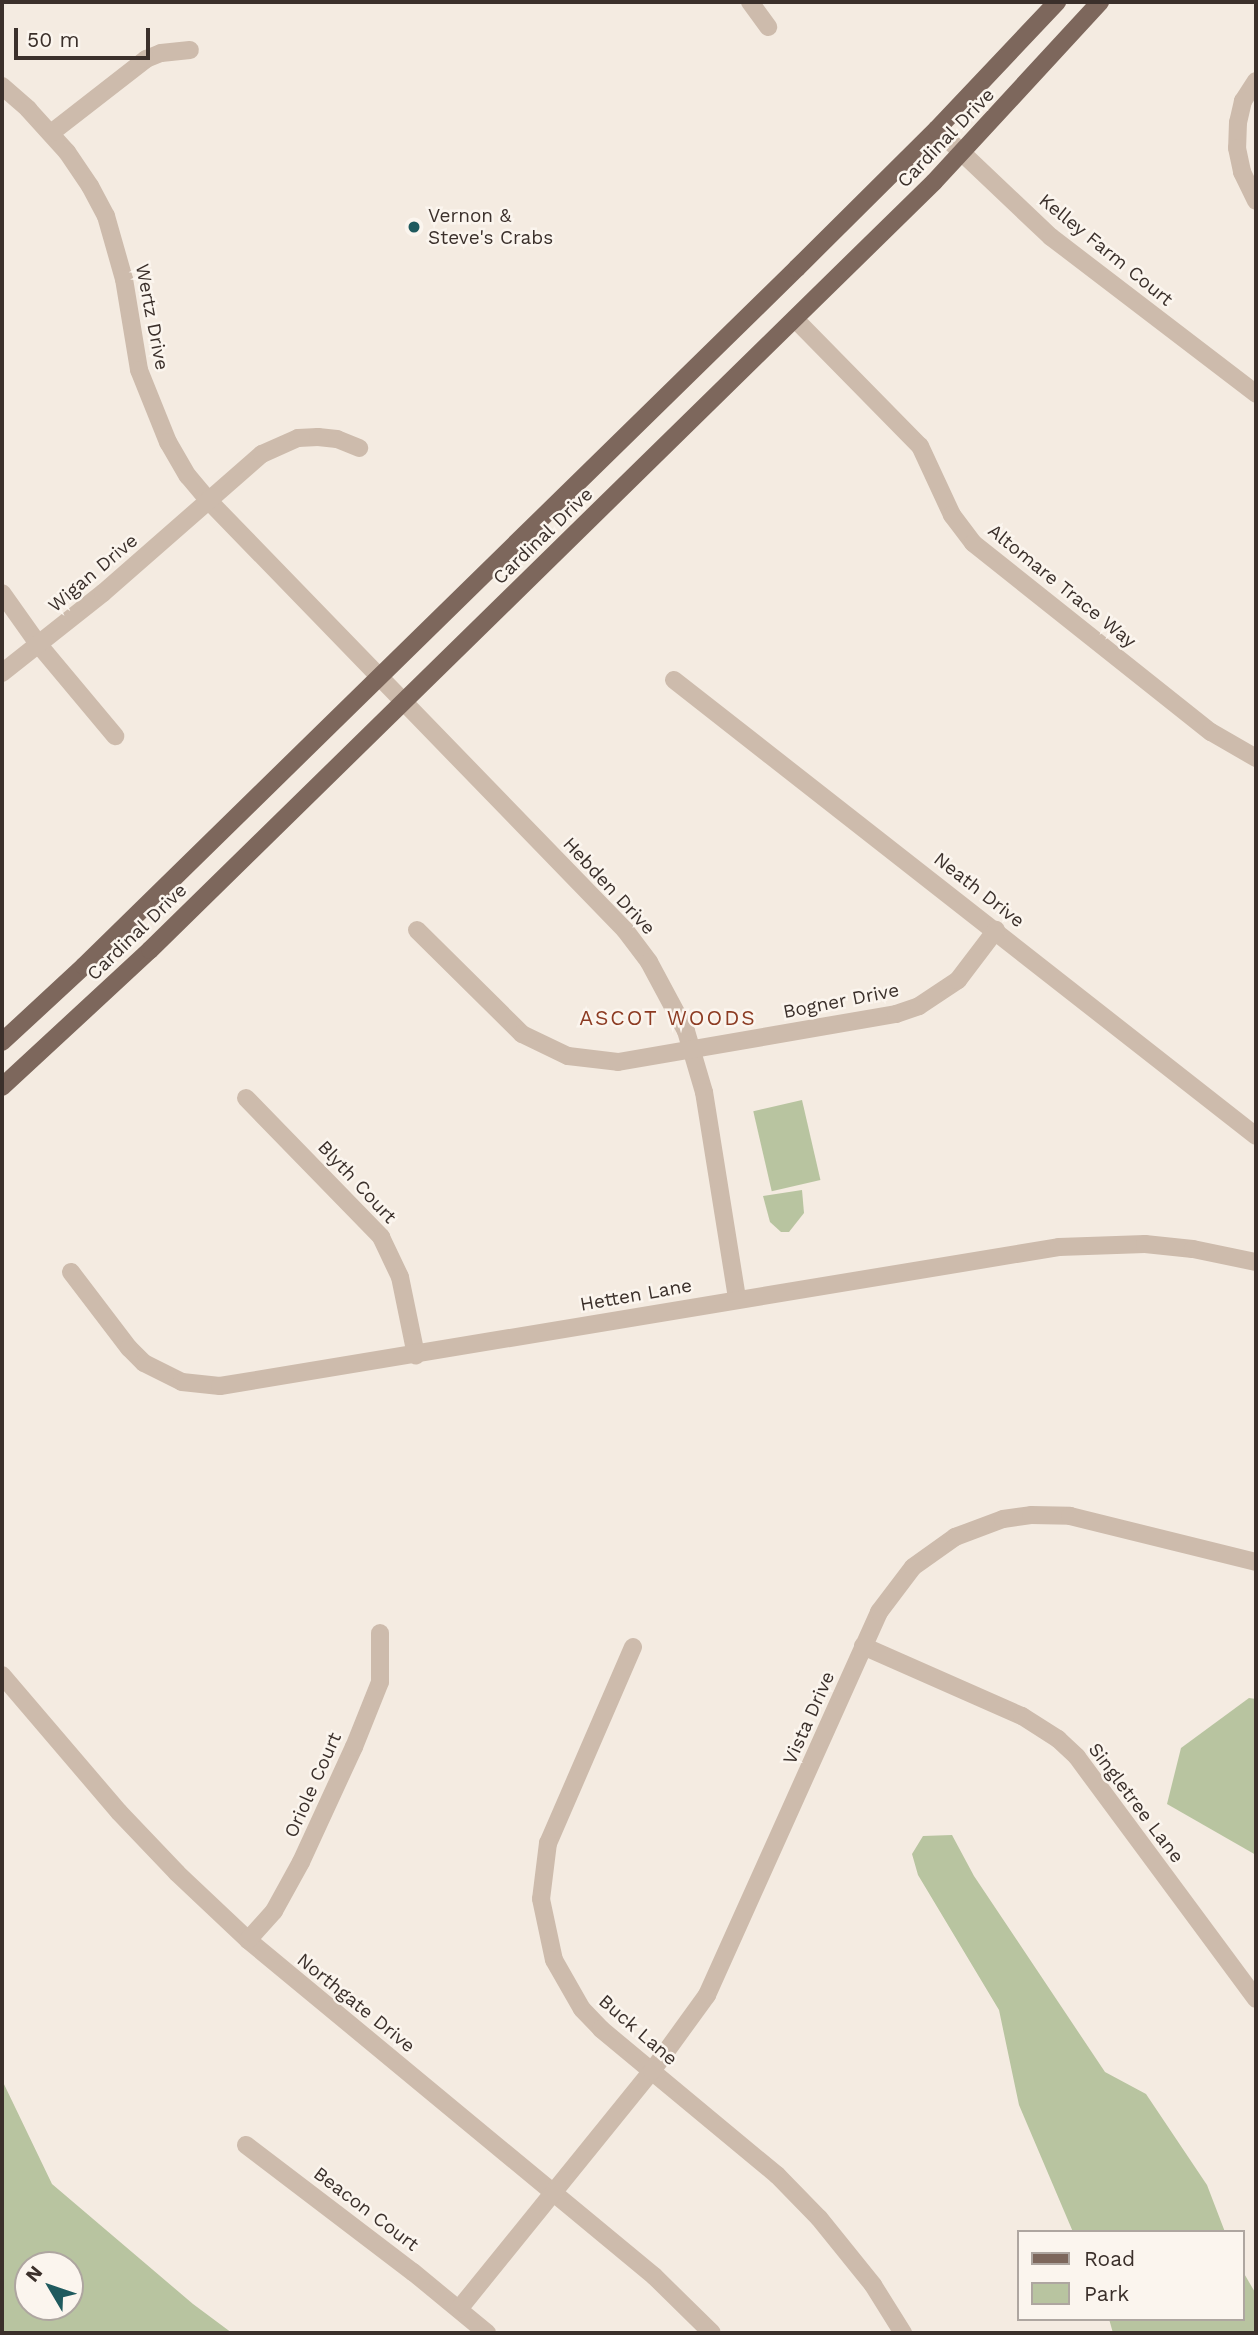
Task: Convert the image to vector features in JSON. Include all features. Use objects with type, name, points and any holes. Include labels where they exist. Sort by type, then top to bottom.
[{"type":"main road","name":"Cardinal Drive","points":[[2,1042],[379,678],[937,129],[1057,2]]},
{"type":"main road","name":"Cardinal Drive","points":[[2,1087],[150,950],[963,153],[1100,2]]},
{"type":"street","points":[[750,2],[768,27]]},
{"type":"street","points":[[51,133],[146,60],[161,53],[190,50]]},
{"type":"street","points":[[1256,81],[1243,100],[1238,122],[1237,148],[1242,172],[1256,201]]},
{"type":"street","name":"Wertz Drive","points":[[2,86],[51,133],[90,186],[106,216],[124,279],[139,370],[168,442],[208,500],[379,678]]},
{"type":"street","name":"Kelley Farm Court","points":[[937,129],[1051,237],[1256,394]]},
{"type":"street","name":"Altomare Trace Way","points":[[795,319],[920,446],[952,515],[973,543],[1211,732],[1256,758]]},
{"type":"street","name":"Wigan Drive","points":[[2,673],[103,593],[262,454],[279,444],[318,437],[337,439],[359,448]]},
{"type":"street","points":[[2,593],[39,645],[115,736]]},
{"type":"street","name":"Hebden Drive","points":[[379,678],[625,930],[670,996],[693,1050],[704,1092],[737,1299]]},
{"type":"street","name":"Neath Drive","points":[[674,680],[1256,1136]]},
{"type":"street","name":"Bogner Drive","points":[[418,930],[503,1018],[544,1047],[593,1061],[618,1062],[896,1014],[919,1006],[958,980],[996,930]]},
{"type":"street","name":"Blyth Court","points":[[246,1098],[382,1237],[400,1277],[416,1354]]},
{"type":"street","name":"Hetten Lane","points":[[71,1272],[129,1348],[144,1363],[182,1382],[220,1386],[1059,1247],[1097,1244],[1193,1249],[1256,1262]]},
{"type":"street","name":"Vista Drive","points":[[554,2192],[690,2022],[722,1966],[879,1612],[913,1567],[955,1536],[1003,1519],[1031,1515],[1070,1516],[1256,1562]]},
{"type":"street","name":"Oriole Court","points":[[248,1940],[274,1911],[301,1862],[345,1768],[380,1682],[380,1633]]},
{"type":"street","name":"Singletree Lane","points":[[863,1646],[1022,1716],[1058,1739],[1077,1757],[1256,2000]]},
{"type":"street","name":"Buck Lane","points":[[633,1647],[553,1827],[542,1871],[541,1899],[547,1938],[563,1980],[582,2009],[601,2029],[777,2175],[820,2218],[873,2285],[903,2333]]},
{"type":"street","name":"Northgate Drive","points":[[2,1675],[119,1812],[177,1873],[248,1940],[654,2276],[712,2333]]},
{"type":"street","name":"Beacon Court","points":[[246,2145],[487,2333]]},
{"type":"street","points":[[458,2309],[554,2192]]},
{"type":"green space","points":[[802,1100],[820,1180],[772,1191],[753,1111]]},
{"type":"green space","points":[[802,1190],[804,1213],[789,1232],[781,1232],[770,1222],[763,1196]]},
{"type":"green space","points":[[1249,1698],[1256,1699],[1256,1855],[1167,1804],[1181,1748]]},
{"type":"green space","points":[[952,1835],[974,1876],[1105,2072],[1146,2094],[1207,2185],[1224,2230],[1072,2230],[1019,2105],[999,2010],[918,1875],[912,1854],[923,1836]]},
{"type":"green space","points":[[2,2080],[52,2184],[193,2304],[232,2333],[2,2333]]},
{"type":"green space","points":[[1244,2273],[1256,2294],[1256,2333],[1113,2333],[1110,2321],[1244,2321]]},
{"type":"place","name":"Vernon & Steve's Crabs","points":[[414,227]]},
{"type":"district","name":"ASCOT WOODS","points":[[668,1018]]}]
